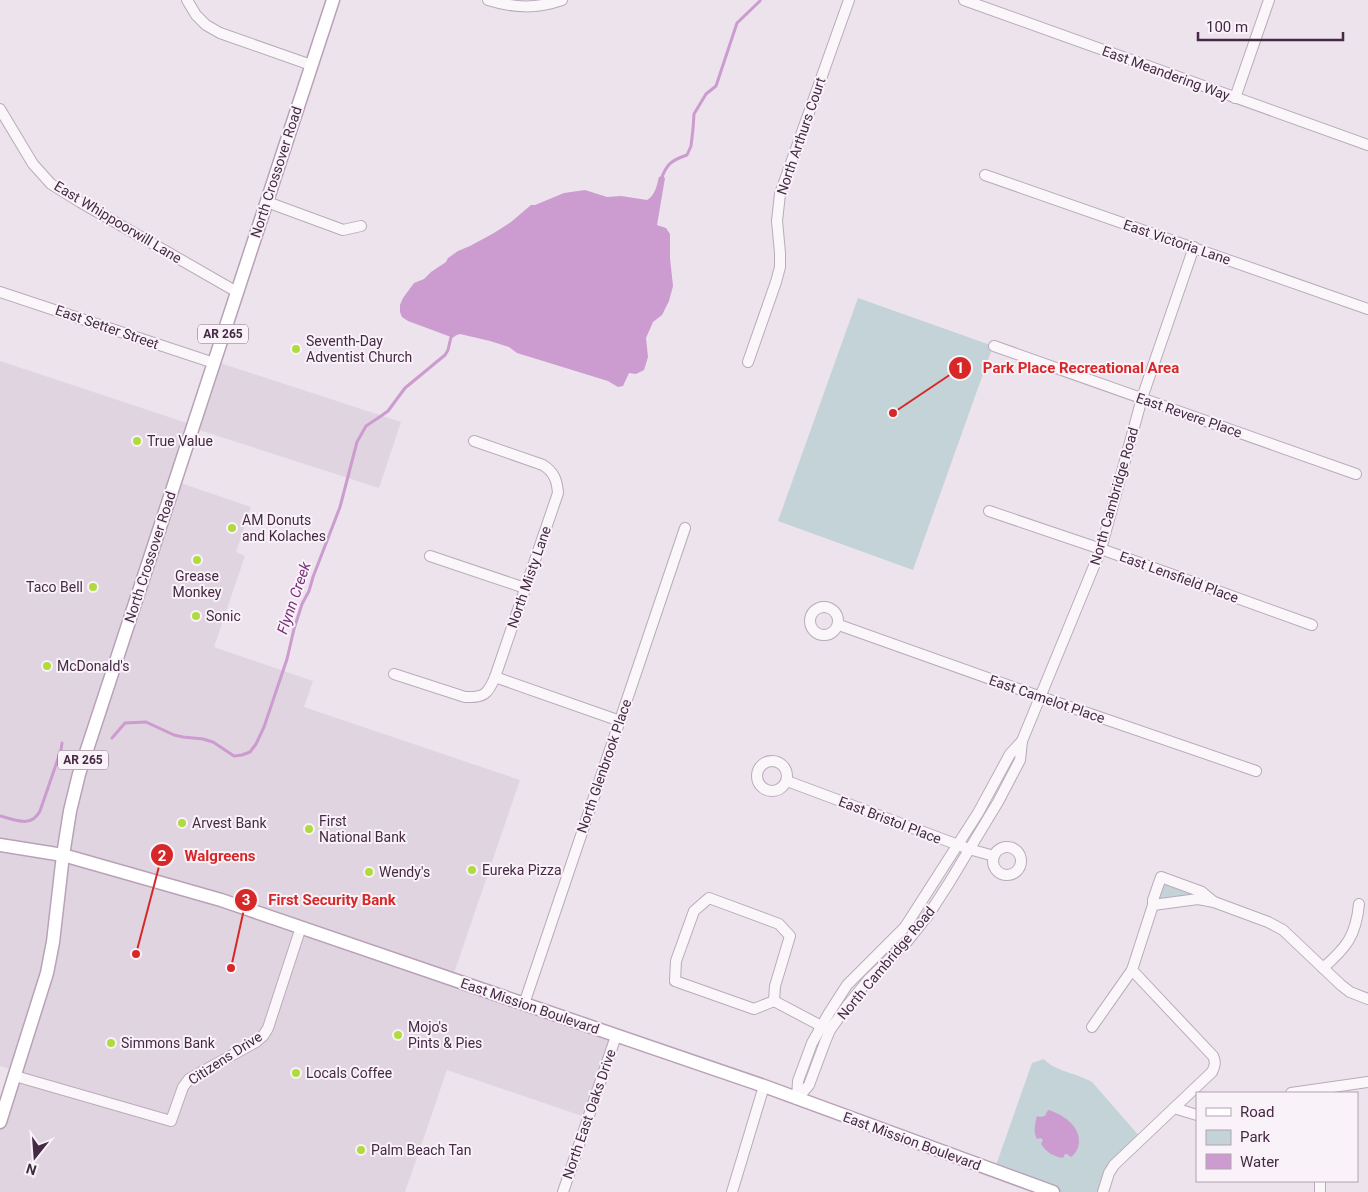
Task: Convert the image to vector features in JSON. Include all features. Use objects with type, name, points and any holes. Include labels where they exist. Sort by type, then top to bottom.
[{"type":"main road","name":"North Crossover Road","points":[[0,1122],[49,965],[63,855],[70,811],[79,774],[333,0]]},
{"type":"main road","name":"East Mission Boulevard","points":[[0,844],[63,855],[214,898],[764,1086],[1053,1192]]},
{"type":"street","points":[[187,0],[196,15],[206,25],[220,33],[312,65]]},
{"type":"street","points":[[488,0],[526,7],[545,6],[562,0]]},
{"type":"street","name":"North Arthurs Court","points":[[748,362],[780,267],[777,208],[780,194],[849,0]]},
{"type":"street","name":"East Meandering Way","points":[[964,0],[1368,146]]},
{"type":"street","points":[[1236,98],[1269,0]]},
{"type":"street","name":"East Whippoorwill Lane","points":[[0,109],[34,164],[51,184],[237,292]]},
{"type":"street","name":"East Victoria Lane","points":[[985,175],[1368,309]]},
{"type":"street","points":[[266,202],[343,230],[361,226]]},
{"type":"street","name":"North Cambridge Road","points":[[826,1028],[869,979],[906,943],[929,914],[998,802],[1020,760],[1022,741],[1101,549],[1142,398],[1194,248]]},
{"type":"street","name":"East Setter Street","points":[[0,292],[214,363]]},
{"type":"street","name":"East Revere Place","points":[[994,346],[1356,474]]},
{"type":"street","name":"North Misty Lane","points":[[474,441],[543,465],[555,476],[558,484],[558,493],[524,588],[496,677]]},
{"type":"street","name":"East Lensfield Place","points":[[989,511],[1312,625]]},
{"type":"street","name":"North Glenbrook Place","points":[[524,1004],[685,528]]},
{"type":"street","points":[[430,556],[524,588]]},
{"type":"street","name":"East Camelot Place","points":[[838,625],[1256,771]]},
{"type":"street","points":[[394,674],[465,697],[475,698],[484,695],[491,688],[496,677],[620,721]]},
{"type":"street","name":"North Cambridge Road","points":[[797,1099],[809,1085],[825,1042],[826,1028],[847,984],[905,927],[978,813],[1010,754],[1022,741]]},
{"type":"street","name":"East Bristol Place","points":[[787,781],[969,849],[994,856]]},
{"type":"street","points":[[1092,1027],[1132,970],[1161,877],[1202,892],[1214,902]]},
{"type":"street","points":[[774,1001],[775,986],[790,936],[779,924],[709,898],[694,911],[676,961],[675,981],[754,1009],[774,1001],[826,1028]]},
{"type":"street","points":[[1153,906],[1198,899],[1214,902],[1268,922],[1283,930],[1350,992],[1368,999]]},
{"type":"street","points":[[1323,968],[1339,955],[1349,941],[1356,925],[1359,904]]},
{"type":"street","name":"Citizens Drive","points":[[15,1076],[171,1121],[182,1087],[189,1079],[256,1042],[263,1036],[268,1028],[301,927]]},
{"type":"street","points":[[1103,1192],[1108,1173],[1114,1165],[1212,1072],[1215,1066],[1213,1056],[1132,970]]},
{"type":"street","name":"North East Oaks Drive","points":[[563,1192],[616,1036]]},
{"type":"street","points":[[1298,1092],[1368,1082]]},
{"type":"street","points":[[732,1192],[764,1086]]},
{"type":"street","points":[[1174,1108],[1196,1115]]},
{"type":"shaded area","points":[[0,361],[193,425],[214,361],[401,422],[379,488],[193,428],[175,481],[251,507],[236,552],[245,556],[214,647],[313,681],[304,707],[520,780],[452,979],[616,1036],[588,1118],[447,1070],[405,1192],[0,1192],[0,1122],[17,1071],[0,1066]]},
{"type":"green space","points":[[858,298],[993,346],[913,570],[778,521]]},
{"type":"green space","points":[[1161,877],[1214,902],[1153,905]]},
{"type":"green space","points":[[1044,1059],[1054,1067],[1092,1082],[1141,1138],[1114,1165],[1103,1192],[1053,1192],[994,1171],[1032,1063]]},
{"type":"water","points":[[659,177],[665,178],[657,225],[666,228],[670,234],[673,286],[669,301],[662,315],[653,322],[646,338],[648,357],[644,370],[636,374],[629,373],[623,386],[618,387],[608,381],[517,353],[509,347],[490,341],[460,334],[451,337],[402,317],[400,305],[414,283],[424,279],[458,251],[511,222],[531,205],[564,193],[585,190],[607,197],[621,196],[647,200],[654,193]]},
{"type":"water","points":[[1048,1110],[1064,1117],[1077,1131],[1079,1145],[1071,1157],[1067,1154],[1063,1158],[1050,1154],[1041,1144],[1043,1140],[1041,1138],[1037,1139],[1035,1125],[1037,1116],[1045,1116]]},
{"type":"waterway","points":[[661,180],[670,163],[687,155],[691,146],[694,114],[706,94],[716,86],[737,23],[760,1]]},
{"type":"waterway","name":"Flynn Creek","points":[[112,738],[125,723],[146,722],[174,735],[213,742],[234,756],[250,752],[264,727],[287,659],[302,604],[309,591],[340,507],[357,442],[366,426],[388,411],[405,388],[445,355],[451,337],[454,335]]},
{"type":"waterway","name":"Flynn Creek","points":[[0,816],[17,821],[32,820],[36,816],[40,811],[62,743]]},
{"type":"place","name":"Seventh-Day Adventist Church","points":[[296,349]]},
{"type":"place","name":"Park Place Recreational Area","points":[[893,413]]},
{"type":"place","name":"True Value","points":[[137,441]]},
{"type":"place","name":"AM Donuts and Kolaches","points":[[232,528]]},
{"type":"place","name":"Grease Monkey","points":[[197,560]]},
{"type":"place","name":"Taco Bell","points":[[93,587]]},
{"type":"place","name":"Sonic","points":[[196,616]]},
{"type":"place","name":"McDonald's","points":[[47,666]]},
{"type":"place","name":"Arvest Bank","points":[[182,823]]},
{"type":"place","name":"First National Bank","points":[[309,829]]},
{"type":"place","name":"Eureka Pizza","points":[[472,870]]},
{"type":"place","name":"Wendy's","points":[[369,872]]},
{"type":"place","name":"Walgreens","points":[[136,954]]},
{"type":"place","name":"First Security Bank","points":[[231,968]]},
{"type":"place","name":"Mojo's Pints & Pies","points":[[398,1035]]},
{"type":"place","name":"Simmons Bank","points":[[111,1043]]},
{"type":"place","name":"Locals Coffee","points":[[296,1073]]},
{"type":"place","name":"Palm Beach Tan","points":[[361,1150]]}]
